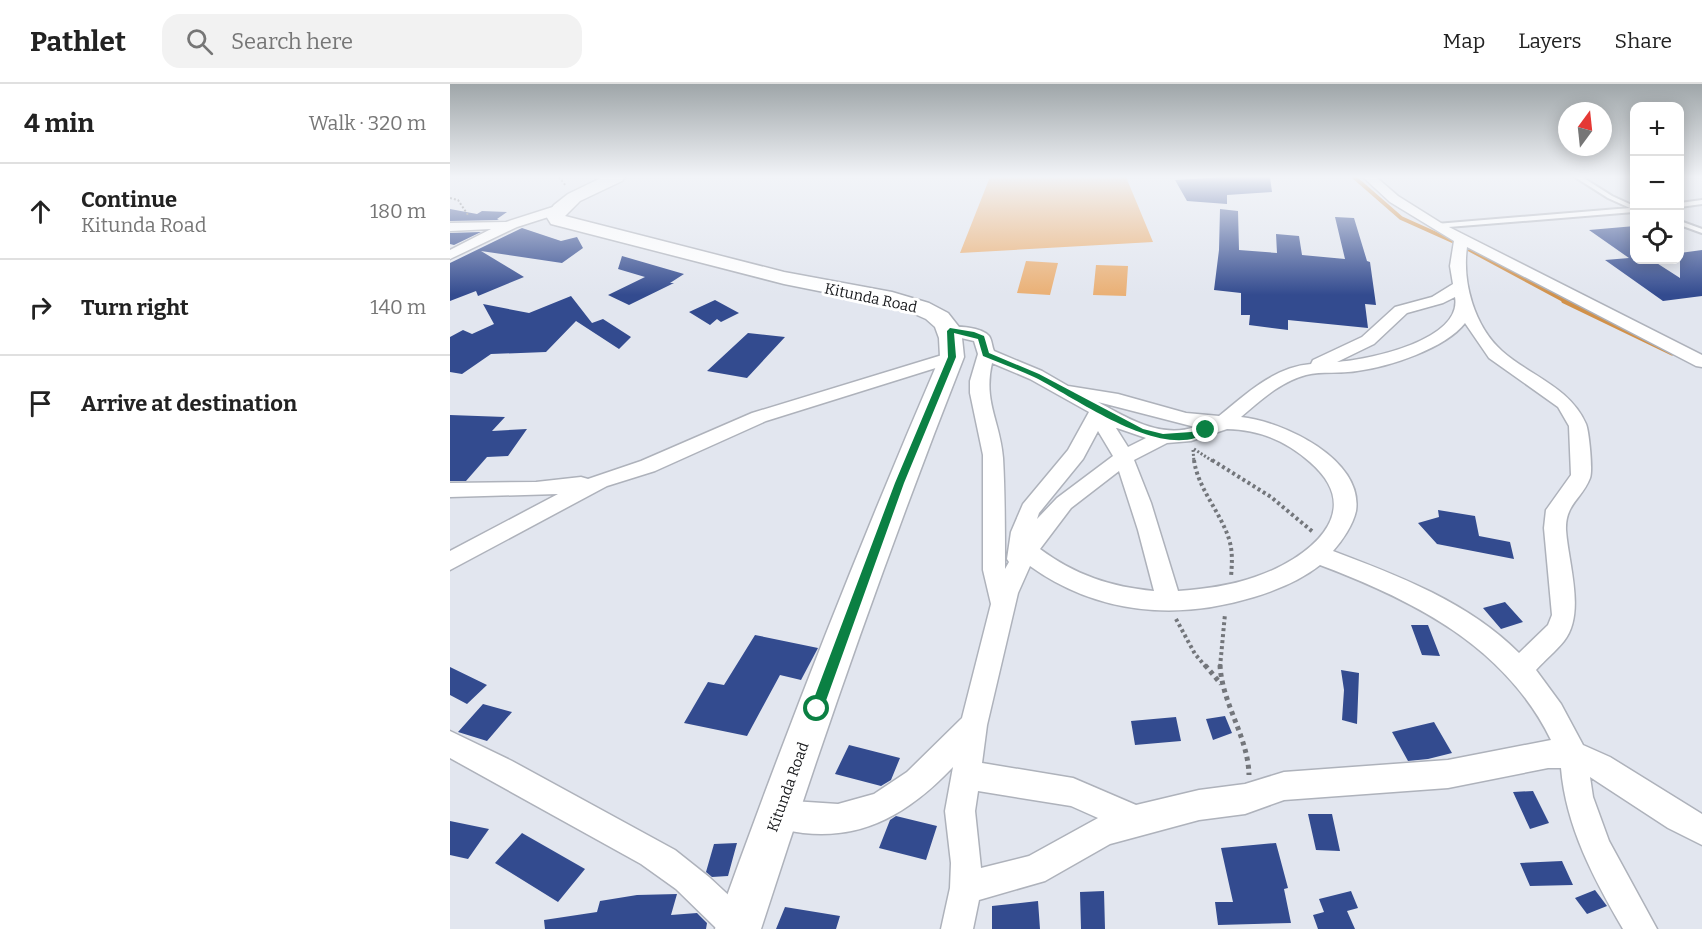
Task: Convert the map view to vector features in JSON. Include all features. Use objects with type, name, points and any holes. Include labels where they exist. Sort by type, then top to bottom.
[{"type":"street","points":[[450,255],[526,216]]},
{"type":"street","name":"Kitunda Road","points":[[555,216],[558,220],[575,225],[768,275],[884,298],[926,310],[943,320],[951,344],[777,815],[738,929]]},
{"type":"street","points":[[1421,216],[1702,362]]},
{"type":"street","points":[[450,226],[512,224]]},
{"type":"street","points":[[1461,239],[1457,257],[1465,307],[1486,344],[1496,354],[1565,403],[1578,426],[1581,476],[1557,510],[1555,528],[1563,615],[1557,632],[1519,670]]},
{"type":"street","points":[[986,354],[1067,391],[1098,413],[1140,431],[1163,437],[1191,435],[1221,424],[1269,384],[1360,346],[1401,310],[1443,300],[1461,285]]},
{"type":"street","points":[[1304,370],[1358,366],[1426,344],[1446,334],[1458,322],[1465,307]]},
{"type":"street","points":[[450,490],[564,488],[600,481],[648,466],[759,417],[974,334],[982,338],[986,354],[979,381],[979,393],[993,455],[994,570],[1004,604]]},
{"type":"street","points":[[1022,560],[1047,566],[1077,582],[1114,596],[1169,602],[1228,594],[1277,579],[1322,551],[1345,513],[1346,501],[1341,485],[1331,469],[1316,455],[1277,432],[1255,426],[1186,419],[1125,402],[1067,391]]},
{"type":"street","points":[[1098,413],[1111,432],[1123,458],[1169,602]]},
{"type":"street","points":[[1022,560],[1022,532],[1030,510],[1076,454],[1098,413]]},
{"type":"street","points":[[957,929],[966,888],[966,863],[960,811],[965,775],[974,725],[1010,582],[1038,533],[1064,503],[1123,458],[1163,437]]},
{"type":"street","points":[[450,561],[600,481]]},
{"type":"street","points":[[1322,551],[1463,620],[1519,670],[1545,702],[1573,755],[1578,794],[1593,837],[1612,880],[1641,929]]},
{"type":"street","points":[[777,815],[846,818],[878,809],[907,793],[974,725]]},
{"type":"street","points":[[450,744],[506,772],[586,819],[652,853],[706,895],[738,929]]},
{"type":"street","points":[[966,888],[1034,870],[1103,831],[1136,820],[1199,805],[1245,799],[1284,786],[1425,776],[1481,768],[1548,754],[1573,755],[1600,767],[1678,818],[1702,830]]},
{"type":"street","points":[[965,775],[1073,792],[1136,820]]},
{"type":"lane","points":[[1436,226],[1548,216]]},
{"type":"lane","points":[[1684,224],[1702,231]]},
{"type":"path","points":[[467,216],[470,225]]},
{"type":"path","points":[[1163,437],[1193,449],[1271,497],[1306,524],[1322,551]]},
{"type":"path","points":[[1193,449],[1193,462],[1198,480],[1227,529],[1232,548],[1233,567],[1220,667],[1222,684],[1248,751],[1250,772],[1245,799]]},
{"type":"path","points":[[1169,602],[1179,628],[1195,654],[1222,684]]},
{"type":"shaded area","points":[[974,216],[1142,216],[1153,242],[960,253]]},
{"type":"shaded area","points":[[1026,261],[1058,263],[1050,295],[1017,293]]},
{"type":"shaded area","points":[[1096,265],[1128,266],[1126,296],[1093,295]]},
{"type":"building","points":[[450,216],[501,216],[497,219],[499,220],[450,221]]},
{"type":"building","points":[[1220,216],[1238,216],[1239,250],[1277,253],[1276,234],[1299,236],[1302,255],[1345,259],[1335,217],[1354,218],[1367,261],[1370,262],[1376,305],[1365,304],[1368,328],[1288,320],[1288,330],[1249,325],[1250,315],[1241,315],[1241,293],[1214,290],[1219,250]]},
{"type":"building","points":[[1630,226],[1630,264],[1658,264],[1680,278],[1680,264],[1684,264],[1684,252],[1702,250],[1702,296],[1663,301],[1605,260],[1629,258],[1589,230]]},
{"type":"building","points":[[522,228],[561,241],[577,237],[583,248],[562,263],[481,251],[524,277],[478,296],[476,291],[450,301],[450,263]]},
{"type":"building","points":[[481,232],[454,245],[450,244],[450,233]]},
{"type":"building","points":[[622,256],[684,274],[670,283],[674,283],[629,305],[608,295],[645,277],[618,269]]},
{"type":"building","points":[[571,296],[592,323],[603,319],[631,337],[619,349],[576,321],[546,352],[491,354],[462,374],[450,372],[450,337],[463,330],[472,334],[494,324],[483,304],[529,313]]},
{"type":"building","points":[[715,300],[739,313],[721,322],[717,319],[710,325],[689,312]]},
{"type":"building","points":[[748,333],[785,337],[747,378],[707,371]]},
{"type":"building","points":[[450,415],[505,417],[492,431],[527,429],[508,456],[487,457],[466,481],[450,481]]},
{"type":"building","points":[[1438,510],[1475,516],[1479,536],[1510,542],[1514,559],[1437,544],[1418,523],[1439,517]]},
{"type":"building","points":[[1505,602],[1523,622],[1501,629],[1483,608]]},
{"type":"building","points":[[1411,625],[1428,625],[1440,656],[1422,655]]},
{"type":"building","points":[[755,635],[818,648],[801,680],[780,675],[747,736],[684,723],[708,682],[724,685]]},
{"type":"building","points":[[450,667],[487,685],[467,704],[450,695]]},
{"type":"building","points":[[1341,670],[1359,673],[1357,724],[1342,720],[1344,690]]},
{"type":"building","points":[[483,704],[512,712],[487,741],[458,732]]},
{"type":"building","points":[[1225,716],[1232,733],[1213,740],[1206,719]]},
{"type":"building","points":[[1176,717],[1181,741],[1135,745],[1131,721]]},
{"type":"building","points":[[1434,722],[1452,753],[1408,761],[1392,732]]},
{"type":"building","points":[[849,745],[900,758],[891,780],[881,786],[835,774]]},
{"type":"building","points":[[1533,791],[1549,823],[1530,829],[1513,792]]},
{"type":"building","points":[[1308,814],[1332,814],[1340,851],[1316,850]]},
{"type":"building","points":[[896,816],[937,826],[926,860],[879,848],[890,820]]},
{"type":"building","points":[[450,821],[489,829],[468,859],[450,855]]},
{"type":"building","points":[[522,833],[585,869],[558,902],[495,863]]},
{"type":"building","points":[[737,843],[728,876],[712,877],[706,872],[714,844]]},
{"type":"building","points":[[1276,843],[1288,888],[1284,889],[1291,923],[1218,925],[1215,902],[1233,902],[1221,848]]},
{"type":"building","points":[[1562,861],[1573,885],[1530,886],[1520,863]]},
{"type":"building","points":[[1595,890],[1607,906],[1587,914],[1575,898]]},
{"type":"building","points":[[1104,891],[1105,929],[1081,929],[1080,892]]},
{"type":"building","points":[[1351,891],[1358,908],[1347,911],[1355,929],[1318,929],[1313,915],[1324,912],[1319,899]]},
{"type":"building","points":[[677,894],[671,915],[697,913],[707,923],[706,929],[545,929],[544,920],[597,912],[600,901],[637,895]]},
{"type":"building","points":[[1038,901],[1040,929],[992,929],[992,906]]},
{"type":"building","points":[[785,907],[840,916],[836,929],[776,929]]},
{"type":"waterway","points":[[1399,216],[1459,244],[1567,302]]},
{"type":"waterway","points":[[1564,301],[1672,353]]},
{"type":"route","points":[[817,709],[900,483],[935,393],[952,357],[950,331],[974,334],[982,338],[986,354],[1036,375],[1099,411],[1140,431],[1163,437],[1191,435],[1206,430]]}]
